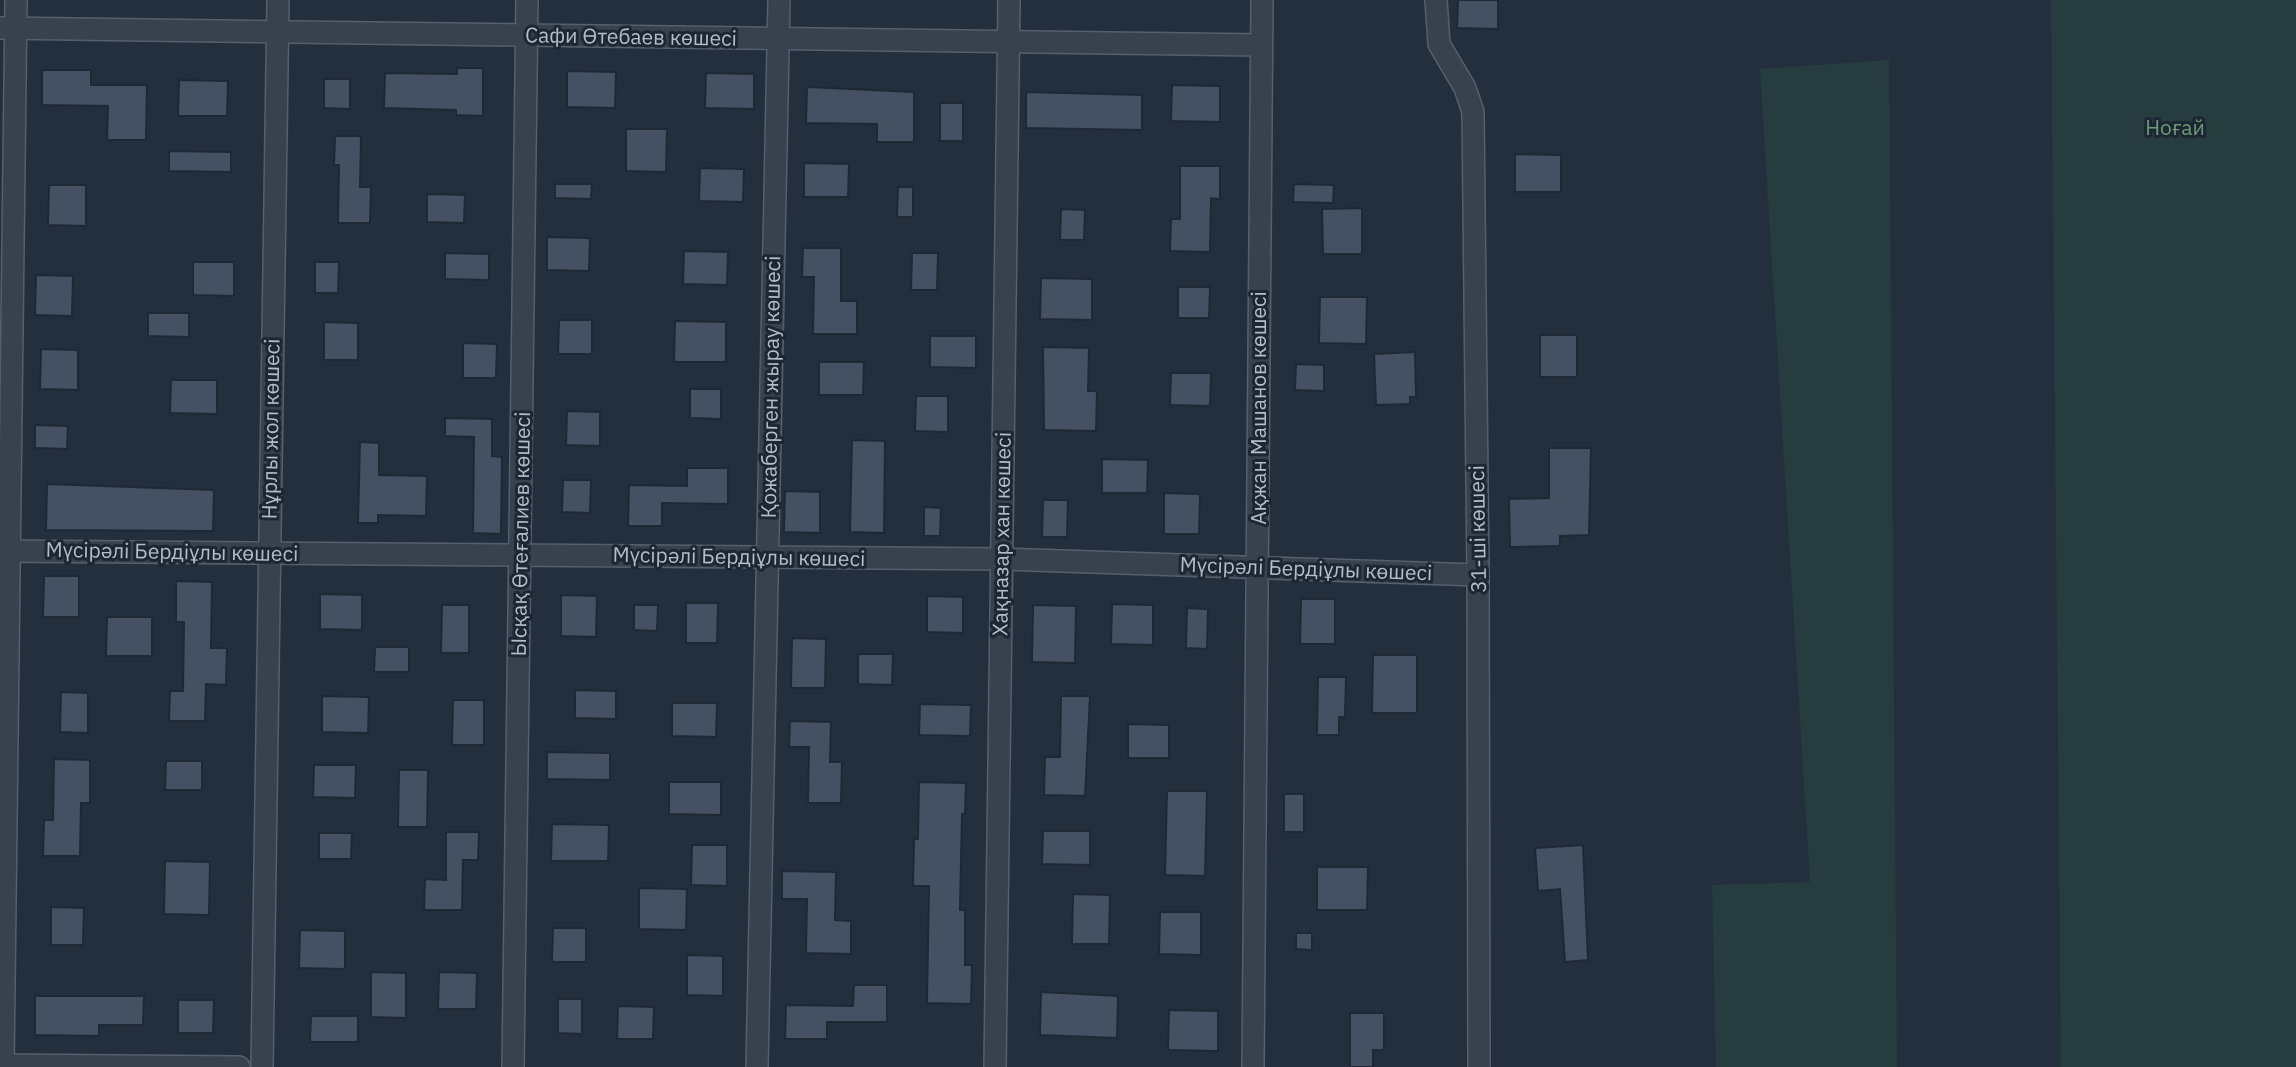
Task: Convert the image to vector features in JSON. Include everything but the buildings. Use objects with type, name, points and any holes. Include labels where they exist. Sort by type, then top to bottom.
[{"type":"street","points":[[16,0],[8,29],[2,1066],[239,1067]]},
{"type":"street","name":"Нұрлы жол көшесі","points":[[262,1067],[278,0]]},
{"type":"street","name":"Ысқақ Өтеғалиев көшесі","points":[[513,1067],[527,0]]},
{"type":"street","name":"Қожаберген жырау көшесі","points":[[757,1067],[779,0]]},
{"type":"street","name":"Хақназар хан көшесі","points":[[995,1067],[1009,0]]},
{"type":"street","name":"Ақжан Машанов көшесі","points":[[1253,1067],[1262,0]]},
{"type":"street","name":"31-ші көшесі","points":[[1436,0],[1439,44],[1465,88],[1473,112],[1479,1067]]},
{"type":"street","name":"Сафи Өтебаев көшесі","points":[[8,29],[1261,45]]},
{"type":"street","name":"Мүсірәлі Бердіұлы көшесі","points":[[5,551],[1002,559],[1478,575]]},
{"type":"green space","name":"Ноғай","points":[[2051,0],[2296,0],[2296,1067],[2061,1067]]},
{"type":"green space","points":[[1889,60],[1897,1067],[1716,1067],[1712,885],[1810,882],[1760,69]]}]
